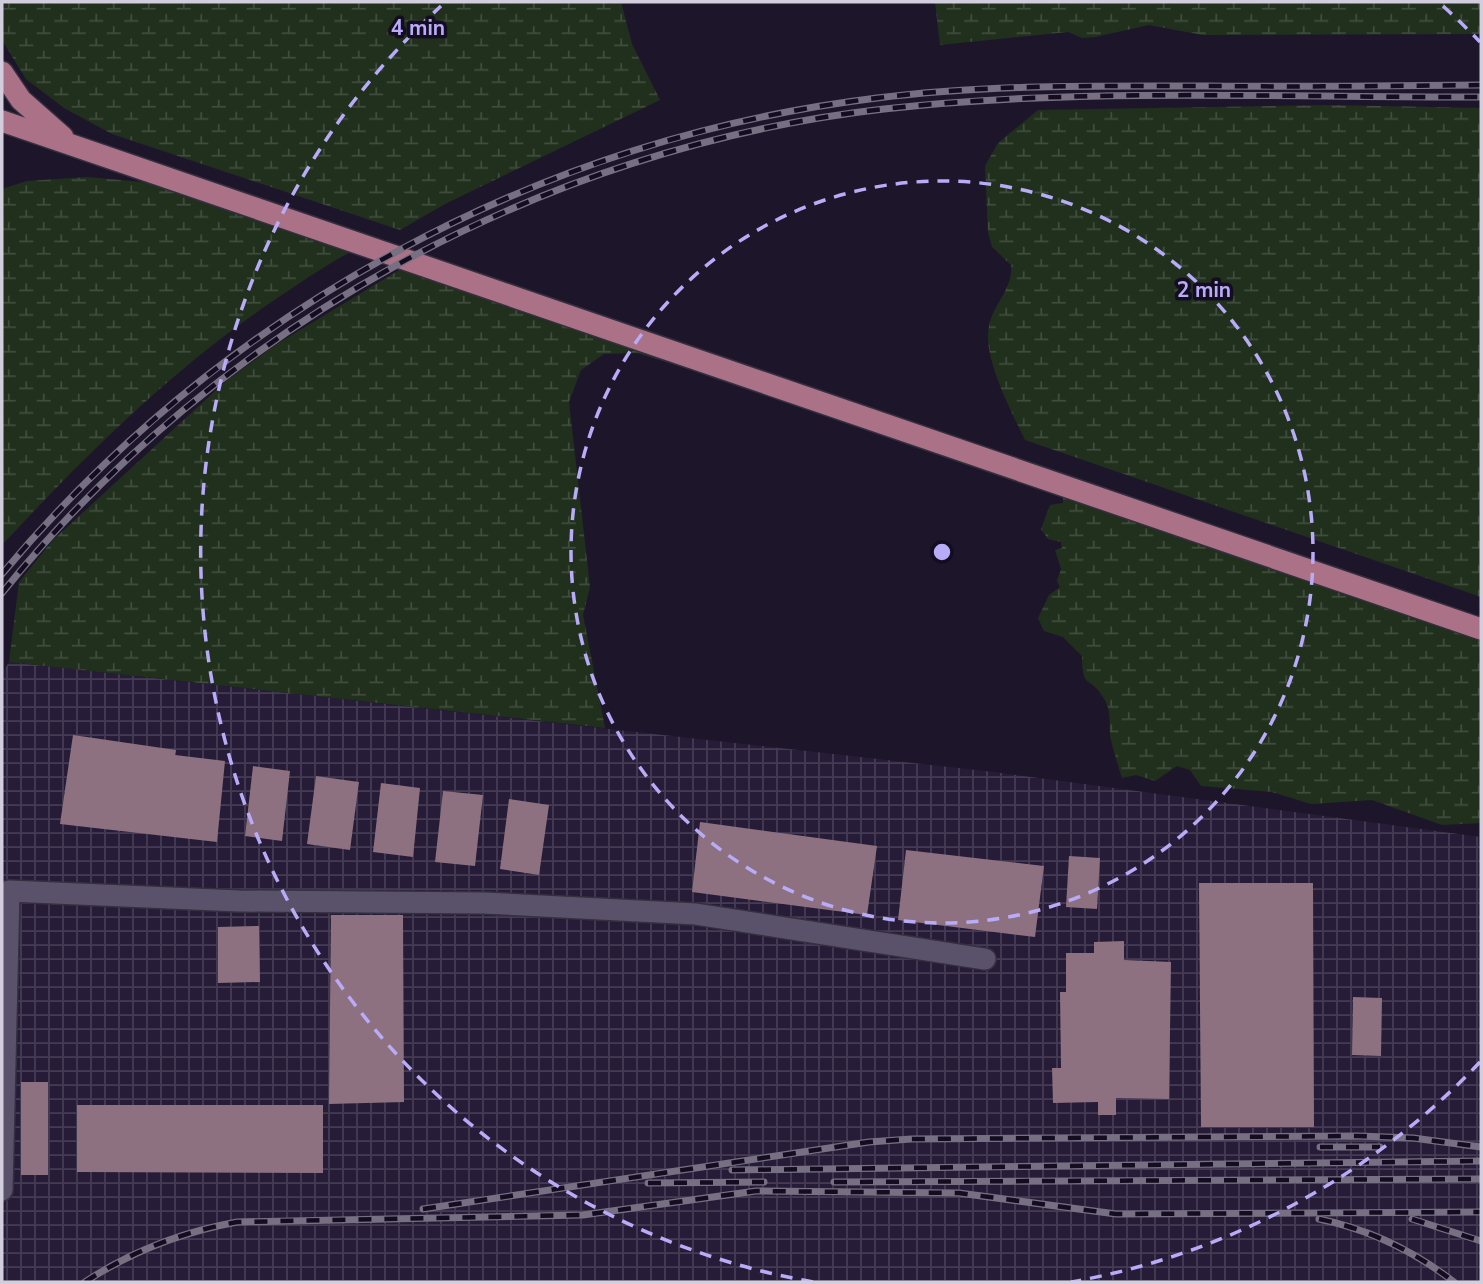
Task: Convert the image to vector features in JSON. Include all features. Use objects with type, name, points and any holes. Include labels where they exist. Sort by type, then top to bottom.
[{"type":"main road","points":[[2,72],[21,100],[72,145]]},
{"type":"main road","points":[[2,121],[1481,629]]},
{"type":"street","points":[[2,1190],[9,891],[239,901],[484,903],[696,914],[985,959]]},
{"type":"shaded area","points":[[9,662],[994,772],[1481,837],[1481,1282],[2,1282],[2,673]]},
{"type":"green space","points":[[2,2],[621,2],[632,44],[660,100],[445,204],[400,230],[112,134],[64,108],[26,79],[2,40]]},
{"type":"green space","points":[[935,2],[1481,2],[1481,34],[1203,35],[1149,25],[1095,37],[1082,38],[1068,32],[940,45]]},
{"type":"green space","points":[[1334,105],[1481,108],[1481,597],[1025,440],[994,368],[988,339],[989,326],[1009,282],[1011,265],[992,247],[988,233],[985,166],[998,143],[1038,110]]},
{"type":"green space","points":[[87,177],[165,184],[360,247],[325,266],[270,303],[197,357],[129,416],[2,545],[2,189],[27,181]]},
{"type":"green space","points":[[409,264],[803,404],[637,353],[604,354],[581,370],[569,402],[590,587],[583,615],[605,728],[9,662],[19,582],[53,540],[226,381],[277,344]]},
{"type":"green space","points":[[1063,490],[1481,632],[1481,823],[1442,825],[1372,800],[1311,804],[1272,792],[1201,786],[1190,770],[1177,766],[1155,781],[1136,775],[1122,778],[1111,740],[1108,708],[1098,690],[1085,679],[1082,656],[1063,637],[1044,631],[1038,618],[1049,595],[1060,587],[1057,581],[1061,569],[1055,550],[1062,548],[1061,542],[1048,539],[1041,529],[1050,505],[1063,503]]},
{"type":"building","points":[[73,735],[176,750],[175,755],[225,761],[217,842],[60,824]]},
{"type":"building","points":[[253,766],[290,771],[282,841],[245,836]]},
{"type":"building","points":[[316,776],[359,782],[350,850],[307,844]]},
{"type":"building","points":[[381,783],[420,788],[413,857],[373,852]]},
{"type":"building","points":[[443,791],[483,795],[475,866],[435,862]]},
{"type":"building","points":[[509,799],[549,805],[539,875],[500,869]]},
{"type":"building","points":[[700,822],[877,846],[867,915],[692,892]]},
{"type":"building","points":[[906,850],[1044,866],[1035,937],[898,920]]},
{"type":"building","points":[[1069,856],[1100,858],[1097,909],[1066,907]]},
{"type":"building","points":[[1199,883],[1313,883],[1314,1127],[1201,1127]]},
{"type":"building","points":[[331,915],[403,915],[404,1102],[329,1104]]},
{"type":"building","points":[[259,926],[260,982],[218,983],[218,927]]},
{"type":"building","points":[[1124,941],[1124,960],[1171,962],[1169,1099],[1116,1098],[1116,1115],[1098,1115],[1098,1102],[1053,1103],[1052,1068],[1061,1068],[1060,992],[1066,992],[1066,953],[1094,953],[1094,942]]},
{"type":"building","points":[[1353,997],[1382,998],[1381,1056],[1352,1055]]},
{"type":"building","points":[[21,1082],[48,1082],[48,1175],[21,1175]]},
{"type":"building","points":[[77,1105],[323,1105],[323,1173],[77,1172]]},
{"type":"railway","points":[[2,574],[89,480],[184,394],[286,319],[394,253],[509,197],[628,153],[751,119],[919,93],[1086,86],[1481,85]]},
{"type":"railway","points":[[2,593],[88,497],[183,410],[286,333],[396,265],[512,208],[633,163],[757,130],[884,109],[958,102],[1182,95],[1481,97]]},
{"type":"railway","points":[[423,1209],[869,1142],[911,1139],[1358,1136],[1413,1138],[1481,1147]]},
{"type":"railway","points":[[1320,1147],[1380,1147]]},
{"type":"railway","points":[[732,1170],[1481,1161]]},
{"type":"railway","points":[[834,1182],[1481,1179]]},
{"type":"railway","points":[[648,1183],[764,1182]]},
{"type":"railway","points":[[85,1282],[158,1244],[237,1222],[583,1215],[756,1191],[959,1193],[1116,1214],[1481,1212]]},
{"type":"railway","points":[[1319,1219],[1373,1235],[1423,1260],[1454,1282]]},
{"type":"railway","points":[[1412,1219],[1481,1241]]}]
